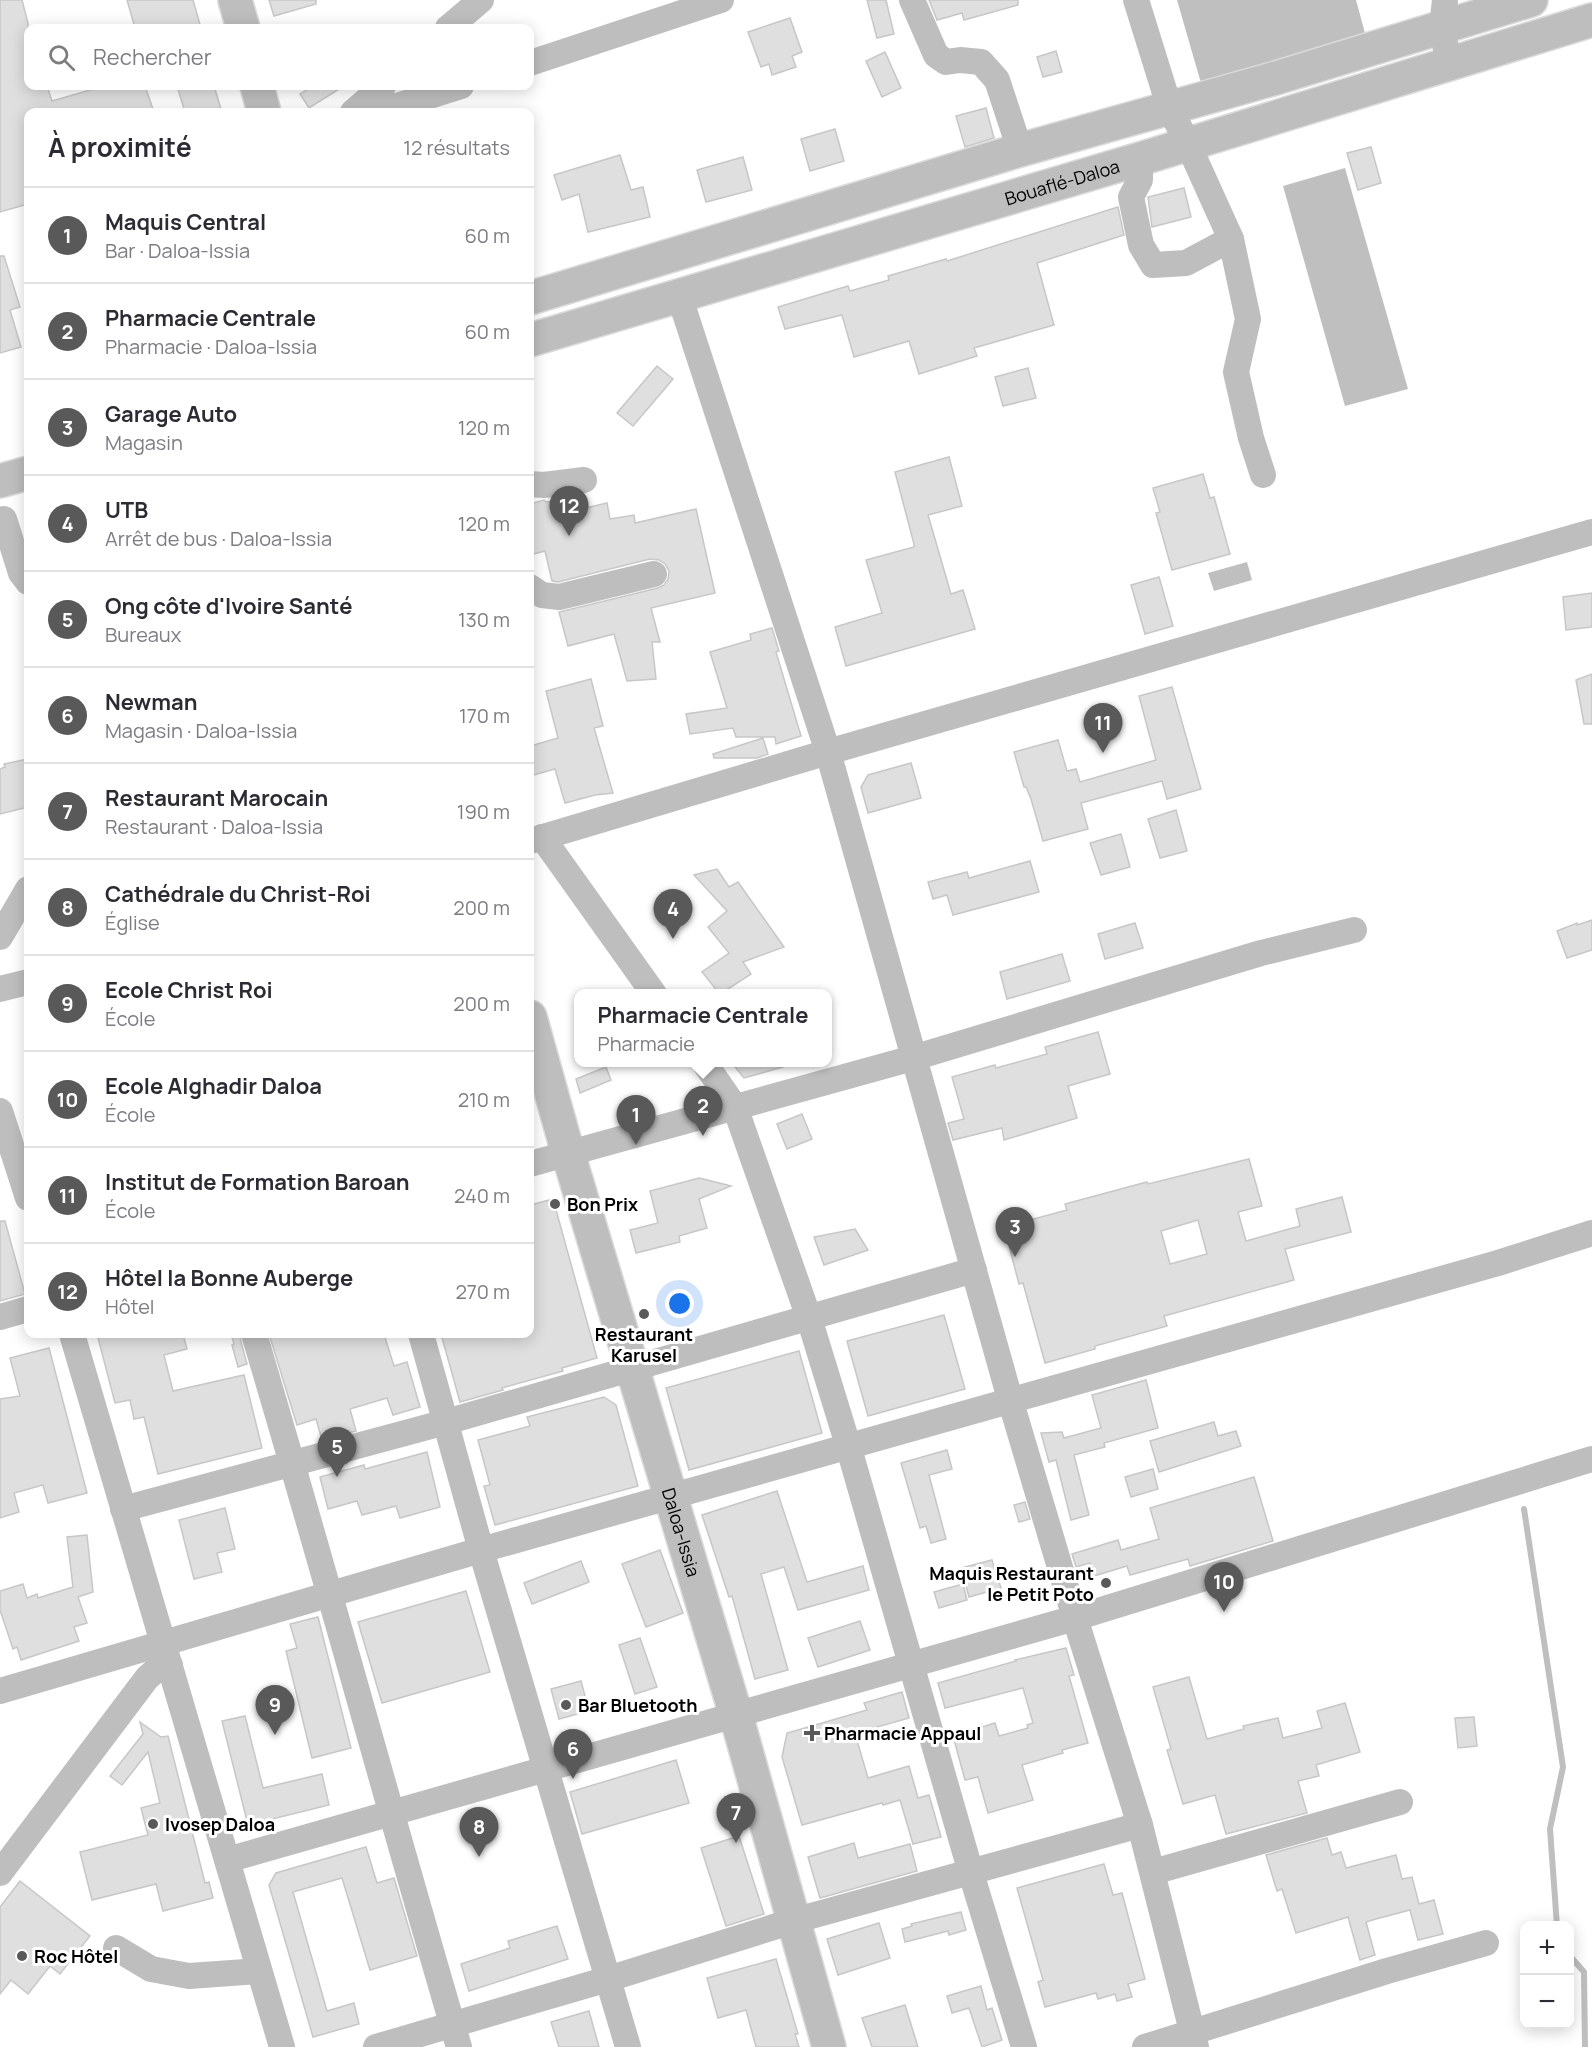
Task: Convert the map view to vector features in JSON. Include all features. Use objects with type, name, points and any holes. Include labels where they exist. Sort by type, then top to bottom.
[{"type":"main road","points":[[235,0],[242,24]]},
{"type":"main road","points":[[534,297],[1020,150],[1170,109],[1444,14],[1531,0]]},
{"type":"main road","name":"Bouaflé-Daloa","points":[[534,339],[1140,159],[1592,20]]},
{"type":"main road","points":[[258,90],[263,108]]},
{"type":"main road","name":"Daloa-Issia","points":[[534,1031],[568,1153],[736,1715],[828,2047]]},
{"type":"street","points":[[453,24],[481,0]]},
{"type":"street","points":[[534,62],[722,0]]},
{"type":"street","points":[[912,0],[936,55],[946,62],[960,60],[981,62],[997,80],[1020,150]]},
{"type":"street","points":[[1136,0],[1170,109],[1231,239],[1248,319],[1236,372],[1251,438],[1263,475]]},
{"type":"street","points":[[1444,14],[1449,64]]},
{"type":"street","points":[[358,108],[378,90]]},
{"type":"street","points":[[391,108],[448,90]]},
{"type":"street","points":[[1140,159],[1140,180],[1131,197],[1141,245],[1153,266],[1186,262],[1231,239]]},
{"type":"street","points":[[679,295],[828,752],[1010,1399],[1140,1825],[1194,2040]]},
{"type":"street","points":[[534,484],[584,480]]},
{"type":"street","points":[[2,517],[24,533]]},
{"type":"street","points":[[2,517],[24,577]]},
{"type":"street","points":[[651,989],[536,839],[828,752],[1592,532]]},
{"type":"street","points":[[534,590],[542,596],[559,597],[654,574]]},
{"type":"street","points":[[0,937],[24,896]]},
{"type":"street","points":[[534,1163],[913,1058],[1261,953],[1354,930]]},
{"type":"street","points":[[0,989],[24,983]]},
{"type":"street","points":[[707,1067],[735,1107],[809,1318],[848,1445],[971,1874],[1024,2047]]},
{"type":"street","points":[[0,1111],[24,1185]]},
{"type":"street","points":[[0,1691],[166,1654],[330,1593],[1010,1399],[1498,1263],[1592,1233]]},
{"type":"street","points":[[123,1509],[446,1422],[974,1270]]},
{"type":"street","points":[[0,1317],[24,1310]]},
{"type":"street","points":[[73,1338],[282,2047]]},
{"type":"street","points":[[255,1338],[330,1593],[390,1814],[456,2036]]},
{"type":"street","points":[[422,1338],[481,1550],[627,2047]]},
{"type":"street","points":[[227,1860],[1075,1618],[1592,1459]]},
{"type":"street","points":[[0,1873],[166,1654]]},
{"type":"street","points":[[1153,1872],[1400,1802]]},
{"type":"street","points":[[376,2047],[456,2036],[608,1979],[794,1921],[971,1874],[1140,1825]]},
{"type":"street","points":[[1144,2047],[1194,2040],[1387,1971],[1486,1942]]},
{"type":"street","points":[[116,1948],[151,1969],[189,1976],[259,1971]]},
{"type":"shaded area","points":[[1177,0],[1356,0],[1368,44],[1203,90]]},
{"type":"shaded area","points":[[1345,168],[1408,389],[1345,406],[1283,186]]},
{"type":"shaded area","points":[[1247,562],[1252,580],[1214,591],[1208,573]]},
{"type":"building","points":[[0,0],[22,0],[28,23],[24,24],[24,90],[48,90],[52,101],[90,90],[146,90],[153,108],[24,108],[24,205],[0,212]]},
{"type":"building","points":[[127,0],[193,0],[200,24],[134,24]]},
{"type":"building","points":[[269,0],[316,0],[316,4],[274,16]]},
{"type":"building","points":[[867,0],[886,0],[894,34],[877,38]]},
{"type":"building","points":[[929,0],[1018,0],[1018,5],[964,20],[962,13],[937,20]]},
{"type":"building","points":[[790,18],[802,52],[792,56],[796,67],[772,75],[769,64],[761,67],[748,32]]},
{"type":"building","points":[[1056,51],[1062,72],[1043,77],[1037,57]]},
{"type":"building","points":[[885,52],[901,88],[882,97],[866,61]]},
{"type":"building","points":[[178,90],[215,90],[221,108],[184,108]]},
{"type":"building","points":[[306,90],[338,90],[309,108],[300,94]]},
{"type":"building","points":[[986,108],[994,138],[965,147],[956,116]]},
{"type":"building","points":[[835,129],[844,161],[810,171],[801,139]]},
{"type":"building","points":[[1371,147],[1381,183],[1358,190],[1347,153]]},
{"type":"building","points":[[620,155],[631,190],[643,187],[650,217],[588,232],[579,194],[562,200],[554,175]]},
{"type":"building","points":[[743,157],[752,190],[706,202],[697,170]]},
{"type":"building","points":[[1184,188],[1191,217],[1152,227],[1148,197]]},
{"type":"building","points":[[1118,207],[1124,235],[1037,263],[1054,325],[974,348],[977,356],[919,374],[909,341],[854,357],[842,315],[785,329],[778,307],[848,286],[850,291],[889,280],[888,276],[946,259],[947,261]]},
{"type":"building","points":[[0,256],[4,256],[20,307],[10,310],[21,347],[0,353]]},
{"type":"building","points":[[657,366],[673,379],[633,426],[617,413]]},
{"type":"building","points":[[1028,368],[1036,398],[1003,406],[995,377]]},
{"type":"building","points":[[949,457],[962,506],[928,515],[951,594],[963,590],[975,629],[846,666],[835,627],[882,613],[866,560],[914,547],[895,472]]},
{"type":"building","points":[[1203,474],[1210,498],[1214,497],[1230,554],[1172,570],[1156,513],[1160,512],[1153,488]]},
{"type":"building","points":[[544,500],[546,502],[568,500],[569,512],[607,503],[610,519],[634,515],[635,523],[696,509],[715,593],[651,608],[660,642],[652,642],[656,679],[627,681],[614,634],[568,646],[559,612],[658,588],[668,579],[669,571],[665,564],[659,560],[650,559],[558,582],[552,581],[545,551],[534,554],[534,503]]},
{"type":"building","points":[[1159,577],[1173,626],[1145,634],[1131,585]]},
{"type":"building","points":[[1592,593],[1592,627],[1566,630],[1563,597]]},
{"type":"building","points":[[772,628],[779,651],[776,652],[801,736],[776,744],[775,737],[736,737],[733,728],[690,734],[686,714],[727,708],[710,652],[751,640],[750,634]]},
{"type":"building","points":[[1592,674],[1592,724],[1584,724],[1576,680]]},
{"type":"building","points":[[591,679],[603,726],[594,728],[613,793],[565,803],[555,769],[534,775],[534,745],[558,738],[546,691]]},
{"type":"building","points":[[1172,687],[1201,789],[1167,799],[1162,781],[1081,803],[1088,829],[1043,841],[1014,752],[1058,740],[1067,771],[1076,769],[1080,782],[1156,760],[1139,696]]},
{"type":"building","points":[[763,738],[768,754],[757,758],[714,758],[713,754]]},
{"type":"building","points":[[24,760],[24,808],[0,814],[0,769],[5,767],[4,764]]},
{"type":"building","points":[[911,763],[921,798],[868,813],[861,787],[868,775]]},
{"type":"building","points":[[1176,810],[1187,851],[1160,858],[1148,819]]},
{"type":"building","points":[[1121,834],[1130,867],[1101,875],[1090,843]]},
{"type":"building","points":[[1030,861],[1039,892],[953,915],[947,895],[933,899],[928,882],[967,872],[969,878]]},
{"type":"building","points":[[717,869],[729,887],[738,882],[784,947],[743,962],[751,974],[728,989],[716,989],[702,972],[729,953],[708,927],[727,911],[694,875]]},
{"type":"building","points":[[1592,920],[1592,950],[1567,958],[1557,931]]},
{"type":"building","points":[[1135,923],[1143,948],[1105,959],[1098,934]]},
{"type":"building","points":[[1062,954],[1070,981],[1007,999],[1000,972]]},
{"type":"building","points":[[1098,1032],[1110,1074],[1068,1086],[1077,1118],[1004,1140],[1002,1128],[953,1140],[948,1123],[964,1119],[952,1077],[1047,1054],[1045,1047]]},
{"type":"building","points":[[606,1067],[611,1080],[580,1093],[576,1079]]},
{"type":"building","points":[[735,1067],[783,1067],[744,1078]]},
{"type":"building","points":[[802,1114],[812,1139],[787,1149],[777,1124]]},
{"type":"building","points":[[1249,1159],[1262,1206],[1238,1212],[1246,1241],[1300,1226],[1296,1209],[1342,1197],[1351,1232],[1285,1249],[1294,1280],[1164,1316],[1167,1326],[1045,1363],[1023,1283],[1019,1284],[1004,1227],[1067,1210],[1065,1204],[1147,1182],[1148,1184]],"holes":[[[1198,1220],[1207,1254],[1170,1264],[1161,1231]]]},
{"type":"building","points":[[699,1178],[731,1186],[699,1199],[707,1228],[679,1236],[680,1242],[636,1253],[630,1230],[658,1223],[650,1191]]},
{"type":"building","points":[[553,1199],[597,1358],[562,1368],[563,1371],[460,1402],[442,1338],[534,1338],[534,1204]]},
{"type":"building","points":[[0,1221],[5,1221],[24,1294],[0,1301]]},
{"type":"building","points":[[855,1229],[868,1250],[824,1265],[814,1237]]},
{"type":"building","points":[[944,1315],[965,1389],[868,1416],[847,1341]]},
{"type":"building","points":[[98,1338],[184,1338],[187,1349],[164,1355],[173,1391],[244,1375],[262,1448],[158,1474],[144,1417],[134,1419],[130,1400],[115,1403]]},
{"type":"building","points":[[232,1338],[240,1338],[247,1364],[238,1367],[232,1345],[234,1344]]},
{"type":"building","points":[[270,1338],[385,1338],[394,1366],[407,1362],[420,1407],[393,1415],[387,1398],[350,1409],[356,1431],[322,1440],[316,1419],[297,1425]]},
{"type":"building","points":[[49,1348],[87,1493],[48,1503],[43,1485],[14,1493],[19,1512],[0,1518],[0,1399],[20,1396],[10,1358]]},
{"type":"building","points":[[799,1351],[822,1433],[689,1470],[666,1388]]},
{"type":"building","points":[[1146,1380],[1158,1428],[1104,1443],[1105,1447],[1074,1455],[1089,1515],[1071,1520],[1056,1460],[1049,1462],[1041,1433],[1062,1432],[1064,1438],[1101,1428],[1092,1395]]},
{"type":"building","points":[[604,1397],[616,1405],[638,1486],[495,1525],[484,1486],[490,1485],[478,1440],[530,1426],[527,1417]]},
{"type":"building","points":[[1214,1422],[1218,1436],[1236,1431],[1241,1446],[1159,1472],[1150,1441]]},
{"type":"building","points":[[947,1450],[952,1469],[929,1475],[946,1539],[931,1543],[926,1526],[920,1528],[901,1463]]},
{"type":"building","points":[[427,1452],[440,1507],[400,1518],[396,1506],[362,1515],[357,1501],[328,1509],[320,1477],[364,1465],[365,1469]]},
{"type":"building","points":[[1153,1469],[1158,1489],[1131,1497],[1125,1477]]},
{"type":"building","points":[[1254,1477],[1273,1541],[1190,1566],[1188,1559],[1130,1575],[1127,1566],[1094,1576],[1090,1563],[1076,1567],[1072,1554],[1118,1540],[1121,1550],[1159,1539],[1150,1508]]},
{"type":"building","points":[[777,1491],[807,1582],[863,1566],[869,1590],[798,1610],[784,1567],[761,1574],[788,1670],[755,1679],[732,1596],[729,1597],[702,1515]]},
{"type":"building","points":[[1025,1502],[1030,1519],[1019,1522],[1014,1505]]},
{"type":"building","points":[[225,1508],[235,1549],[217,1553],[222,1572],[194,1579],[179,1520]]},
{"type":"building","points":[[87,1535],[93,1592],[78,1597],[87,1623],[74,1627],[79,1641],[21,1660],[17,1647],[13,1649],[0,1610],[0,1591],[23,1584],[27,1598],[37,1594],[38,1598],[73,1587],[67,1537]]},
{"type":"building","points":[[660,1550],[683,1613],[646,1627],[622,1564]]},
{"type":"building","points":[[992,1560],[1001,1588],[969,1597],[961,1568]]},
{"type":"building","points":[[581,1561],[589,1582],[532,1604],[524,1583]]},
{"type":"building","points":[[963,1584],[967,1600],[939,1608],[934,1592]]},
{"type":"building","points":[[466,1591],[490,1672],[382,1703],[358,1622]]},
{"type":"building","points":[[318,1617],[351,1748],[312,1758],[286,1651],[297,1648],[290,1624]]},
{"type":"building","points":[[860,1621],[870,1650],[818,1667],[808,1638]]},
{"type":"building","points":[[640,1638],[657,1687],[635,1694],[619,1645]]},
{"type":"building","points":[[1066,1648],[1074,1675],[1069,1676],[1088,1743],[1022,1765],[1033,1800],[988,1813],[978,1777],[965,1780],[953,1736],[995,1723],[999,1736],[1028,1728],[1027,1725],[1033,1723],[1023,1688],[945,1708],[938,1683],[1015,1660]]},
{"type":"building","points":[[1189,1677],[1207,1739],[1244,1729],[1243,1726],[1278,1718],[1283,1738],[1322,1728],[1317,1711],[1345,1703],[1360,1752],[1316,1765],[1319,1776],[1298,1781],[1307,1813],[1226,1834],[1215,1795],[1183,1804],[1167,1750],[1171,1749],[1153,1687]]},
{"type":"building","points":[[581,1681],[589,1711],[559,1719],[551,1689]]},
{"type":"building","points":[[902,1692],[909,1718],[877,1727],[879,1732],[856,1737],[868,1778],[909,1766],[918,1798],[929,1795],[941,1837],[913,1844],[900,1800],[802,1825],[782,1757],[787,1733],[867,1710],[864,1703]]},
{"type":"building","points":[[245,1716],[263,1788],[322,1774],[329,1805],[248,1825],[222,1721]]},
{"type":"building","points":[[1474,1717],[1477,1746],[1458,1748],[1455,1718]]},
{"type":"building","points":[[140,1722],[161,1737],[168,1736],[205,1883],[209,1882],[213,1898],[163,1911],[156,1884],[92,1900],[80,1852],[148,1835],[141,1808],[160,1803],[148,1752],[122,1785],[110,1776],[143,1734]]},
{"type":"building","points":[[676,1760],[689,1803],[582,1834],[570,1792]]},
{"type":"building","points":[[739,1836],[764,1914],[726,1926],[701,1848]]},
{"type":"building","points":[[1327,1838],[1332,1855],[1341,1852],[1346,1868],[1396,1855],[1402,1879],[1412,1877],[1419,1904],[1434,1900],[1443,1934],[1418,1940],[1410,1910],[1366,1922],[1375,1955],[1360,1960],[1348,1917],[1296,1933],[1282,1889],[1277,1891],[1266,1855]]},
{"type":"building","points":[[854,1843],[858,1858],[910,1844],[917,1871],[820,1898],[808,1857]]},
{"type":"building","points":[[366,1847],[377,1883],[394,1878],[417,1956],[370,1970],[342,1878],[293,1892],[327,2011],[354,2003],[359,2024],[313,2037],[269,1885],[276,1873]]},
{"type":"building","points":[[1104,1864],[1113,1895],[1122,1893],[1145,1979],[1128,1984],[1132,1997],[1117,2001],[1115,1994],[1098,1999],[1096,1993],[1045,2007],[1038,1982],[1043,1980],[1017,1888]]},
{"type":"building","points":[[20,1881],[90,1936],[60,1974],[50,1966],[28,1994],[11,1980],[0,1994],[0,1907]]},
{"type":"building","points":[[961,1912],[966,1930],[949,1935],[948,1931],[905,1942],[902,1929],[912,1926],[911,1924]]},
{"type":"building","points":[[879,1923],[890,1958],[838,1975],[827,1939]]},
{"type":"building","points":[[557,1926],[568,1959],[469,1991],[461,1964],[510,1948],[508,1941]]},
{"type":"building","points":[[776,1959],[798,2034],[795,2034],[799,2047],[756,2047],[746,2010],[718,2018],[707,1978]]},
{"type":"building","points":[[981,1986],[987,2010],[992,2008],[1002,2040],[982,2047],[969,2008],[952,2013],[947,1996]]},
{"type":"building","points":[[905,2005],[918,2047],[872,2047],[862,2018]]},
{"type":"building","points":[[589,2011],[599,2047],[559,2047],[551,2022]]},
{"type":"waterway","points":[[1524,1509],[1563,1767],[1550,1829],[1557,1921]]},
{"type":"waterway","points":[[1574,1961],[1584,1972],[1585,2047]]},
{"type":"place","name":"Hôtel la Bonne Auberge","points":[[569,536]]},
{"type":"place","name":"Institut de Formation Baroan","points":[[1103,753]]},
{"type":"place","name":"UTB","points":[[673,939]]},
{"type":"place","name":"Pharmacie Centrale","points":[[703,1136]]},
{"type":"place","name":"Maquis Central","points":[[636,1145]]},
{"type":"place","name":"Bon Prix","points":[[555,1204]]},
{"type":"place","name":"Garage Auto","points":[[1015,1257]]},
{"type":"place","name":"Restaurant Karusel","points":[[644,1314]]},
{"type":"place","name":"Ong côte d'Ivoire Santé","points":[[337,1477]]},
{"type":"place","name":"Maquis Restaurant le Petit Poto","points":[[1106,1583]]},
{"type":"place","name":"Ecole Alghadir Daloa","points":[[1224,1612]]},
{"type":"place","name":"Bar Bluetooth","points":[[566,1705]]},
{"type":"place","name":"Pharmacie Appaul","points":[[812,1733]]},
{"type":"place","name":"Ecole Christ Roi","points":[[275,1735]]},
{"type":"place","name":"Newman","points":[[573,1779]]},
{"type":"place","name":"Ivosep Daloa","points":[[153,1824]]},
{"type":"place","name":"Restaurant Marocain","points":[[736,1843]]},
{"type":"place","name":"Cathédrale du Christ-Roi","points":[[479,1857]]},
{"type":"place","name":"Roc Hôtel","points":[[22,1956]]}]
